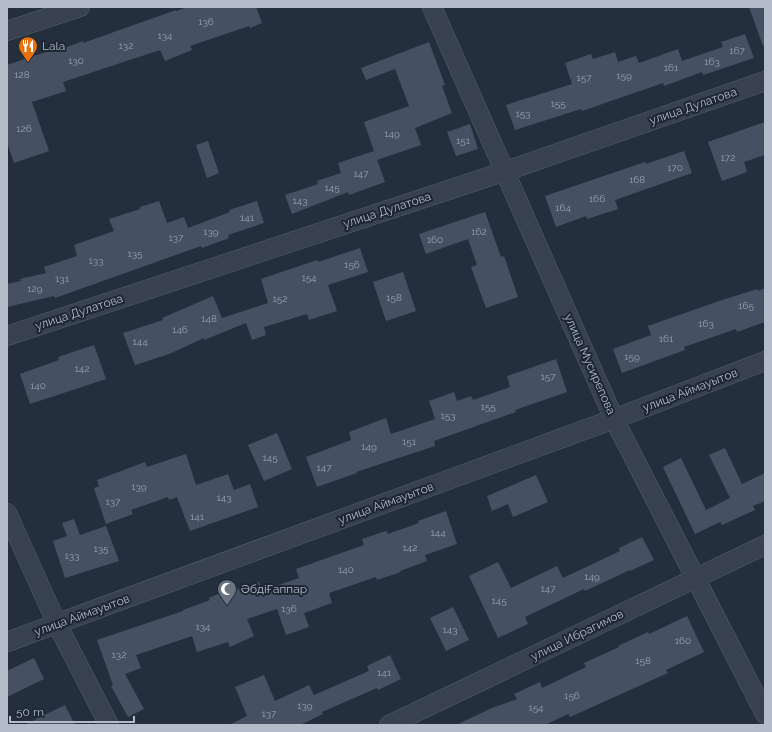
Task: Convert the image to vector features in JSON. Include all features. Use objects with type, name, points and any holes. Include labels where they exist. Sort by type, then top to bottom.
[{"type":"street","points":[[7,31],[77,7]]},
{"type":"street","name":"улица Мусирепова","points":[[432,7],[506,171],[614,419],[765,714]]},
{"type":"street","name":"улица Дулатова","points":[[7,336],[506,171],[765,81]]},
{"type":"street","name":"улица Аймауытов","points":[[7,642],[614,419],[765,361]]},
{"type":"street","points":[[7,513],[57,624],[110,725]]},
{"type":"street","name":"улица Ибрагимов","points":[[389,725],[765,545]]},
{"type":"building","points":[[188,7],[256,7],[262,23],[190,46],[192,50],[165,61],[160,50],[63,82],[66,91],[32,102],[49,151],[14,163],[7,142],[7,65],[52,50],[53,52],[83,41],[83,43]]},
{"type":"building","points":[[749,7],[765,7],[765,45],[763,46]]},
{"type":"building","points":[[745,34],[754,58],[703,75],[702,72],[664,86],[663,83],[582,111],[581,109],[515,130],[506,105],[572,84],[565,63],[591,54],[593,59],[615,52],[618,62],[636,56],[639,63],[678,49],[682,61],[723,47],[721,42]]},
{"type":"building","points":[[429,42],[445,85],[442,86],[452,113],[415,128],[421,145],[377,160],[364,122],[409,106],[395,69],[366,80],[361,68]]},
{"type":"building","points":[[765,122],[765,155],[744,162],[747,172],[722,181],[708,142]]},
{"type":"building","points":[[470,124],[478,149],[456,156],[447,132]]},
{"type":"building","points":[[208,141],[219,173],[207,178],[196,145]]},
{"type":"building","points":[[374,151],[385,182],[349,195],[348,192],[292,214],[285,195],[318,184],[317,181],[341,173],[338,163]]},
{"type":"building","points":[[684,151],[692,173],[615,200],[618,209],[587,219],[586,216],[556,227],[545,196],[645,162],[646,164]]},
{"type":"building","points":[[159,201],[167,223],[184,217],[188,228],[230,212],[229,210],[257,201],[264,223],[228,235],[229,238],[202,248],[201,246],[55,298],[54,296],[7,307],[7,284],[21,281],[20,279],[46,273],[44,267],[77,256],[74,245],[114,231],[109,219]]},
{"type":"building","points":[[485,212],[501,257],[504,256],[518,297],[486,308],[471,267],[477,265],[468,239],[426,254],[419,234]]},
{"type":"building","points":[[360,248],[368,272],[328,285],[337,311],[309,320],[307,314],[264,327],[266,335],[252,340],[246,323],[204,340],[204,338],[169,354],[135,365],[123,333],[163,320],[162,318],[213,296],[222,318],[268,303],[261,279],[317,260],[318,262]]},
{"type":"building","points":[[403,272],[416,311],[386,321],[373,282]]},
{"type":"building","points":[[765,288],[765,322],[737,332],[736,329],[684,347],[685,350],[622,373],[613,349],[651,335],[648,326],[716,302],[757,289],[758,291]]},
{"type":"building","points":[[94,345],[106,379],[30,404],[20,374],[59,360],[58,357]]},
{"type":"building","points":[[556,359],[567,392],[434,441],[435,446],[356,472],[357,473],[317,487],[306,457],[351,440],[349,432],[386,418],[391,434],[435,419],[429,401],[454,392],[457,401],[471,396],[473,400],[510,387],[507,376]]},
{"type":"building","points":[[277,433],[292,469],[264,481],[248,445]]},
{"type":"building","points":[[725,448],[742,484],[765,473],[765,501],[753,506],[755,510],[722,525],[720,522],[695,534],[663,467],[681,458],[706,510],[730,498],[709,455]]},
{"type":"building","points":[[186,454],[196,485],[228,474],[234,490],[250,484],[258,507],[190,531],[177,497],[169,500],[168,497],[131,510],[133,514],[106,524],[94,488],[99,486],[97,480],[145,462],[147,467]]},
{"type":"building","points":[[536,475],[548,502],[513,517],[508,504],[492,511],[487,496]]},
{"type":"building","points":[[446,511],[457,544],[425,555],[427,561],[400,571],[401,572],[377,580],[376,577],[329,593],[332,603],[304,613],[309,627],[286,635],[277,609],[247,619],[254,636],[230,647],[228,642],[197,652],[192,636],[136,655],[141,668],[125,674],[144,709],[128,717],[111,686],[113,685],[97,640],[183,611],[210,600],[209,598],[234,587],[235,590],[259,582],[262,591],[299,578],[296,569],[364,545],[362,539],[386,531],[388,534],[419,523],[418,521]]},
{"type":"building","points":[[74,519],[80,535],[106,526],[119,561],[65,578],[53,541],[67,536],[62,523]]},
{"type":"building","points":[[642,537],[654,560],[585,591],[584,589],[525,617],[528,624],[498,638],[469,576],[498,562],[511,588],[557,566],[563,578],[620,551],[619,548]]},
{"type":"building","points":[[453,607],[469,640],[446,651],[430,618]]},
{"type":"building","points":[[687,616],[704,652],[666,670],[668,673],[570,717],[568,714],[545,725],[456,725],[492,708],[517,699],[514,694],[540,682],[542,688],[586,667],[584,663],[619,647],[618,646],[648,632],[649,634]]},
{"type":"building","points":[[390,655],[401,679],[378,690],[377,688],[322,712],[323,714],[300,725],[229,725],[247,716],[235,687],[264,675],[275,701],[309,685],[314,695],[369,671],[367,666]]},
{"type":"building","points":[[34,658],[44,679],[7,697],[7,671]]},
{"type":"building","points":[[65,705],[75,725],[24,725]]},
{"type":"place","name":"Lala","points":[[28,63]]},
{"type":"place","name":"ӘбдіҒаппар","points":[[227,606]]}]
